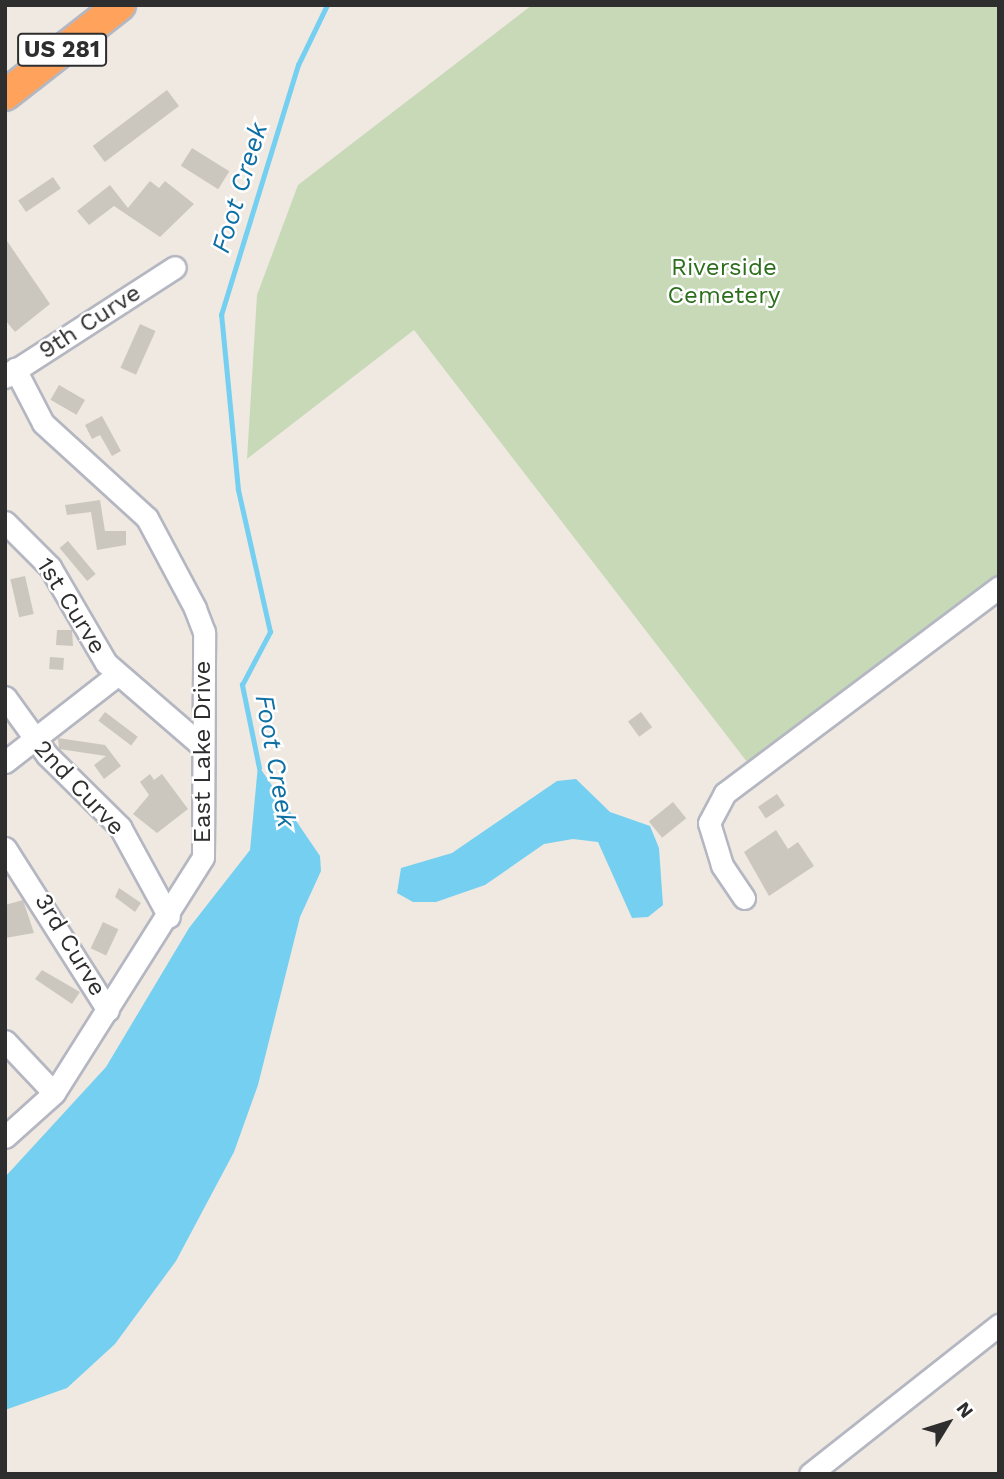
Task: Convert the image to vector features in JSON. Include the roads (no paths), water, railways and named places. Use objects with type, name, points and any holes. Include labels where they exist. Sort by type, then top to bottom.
[{"type":"highway","name":"US 281","points":[[5,95],[120,5]]},
{"type":"street","name":"9th Curve","points":[[10,373],[175,267]]},
{"type":"street","name":"East Lake Drive","points":[[5,1137],[54,1093],[169,917],[202,857],[204,632],[195,608],[147,518],[43,423],[10,373]]},
{"type":"street","name":"1st Curve","points":[[5,522],[50,567],[87,635],[118,674],[201,745]]},
{"type":"street","points":[[744,898],[722,865],[709,823],[725,793],[999,587]]},
{"type":"street","points":[[5,762],[118,674]]},
{"type":"street","name":"2nd Curve","points":[[5,697],[33,740],[120,827],[169,917]]},
{"type":"street","name":"3rd Curve","points":[[5,848],[108,1010]]},
{"type":"street","points":[[5,1041],[54,1093]]},
{"type":"street","points":[[810,1474],[999,1325]]},
{"type":"water","points":[[258,765],[320,856],[321,871],[300,917],[258,1085],[234,1152],[176,1261],[115,1344],[67,1388],[5,1410],[5,1177],[106,1067],[189,928],[250,850]]},
{"type":"water","points":[[576,779],[610,812],[650,826],[659,848],[663,905],[648,917],[632,918],[598,842],[573,839],[544,844],[485,885],[436,902],[413,902],[397,893],[401,868],[452,853],[557,781]]},
{"type":"waterway","name":"Foot Creek","points":[[259,768],[242,685],[270,632],[238,490],[221,315],[298,65],[327,5]]},
{"type":"park label","name":"Riverside Cemetery","points":[[724,282]]}]
